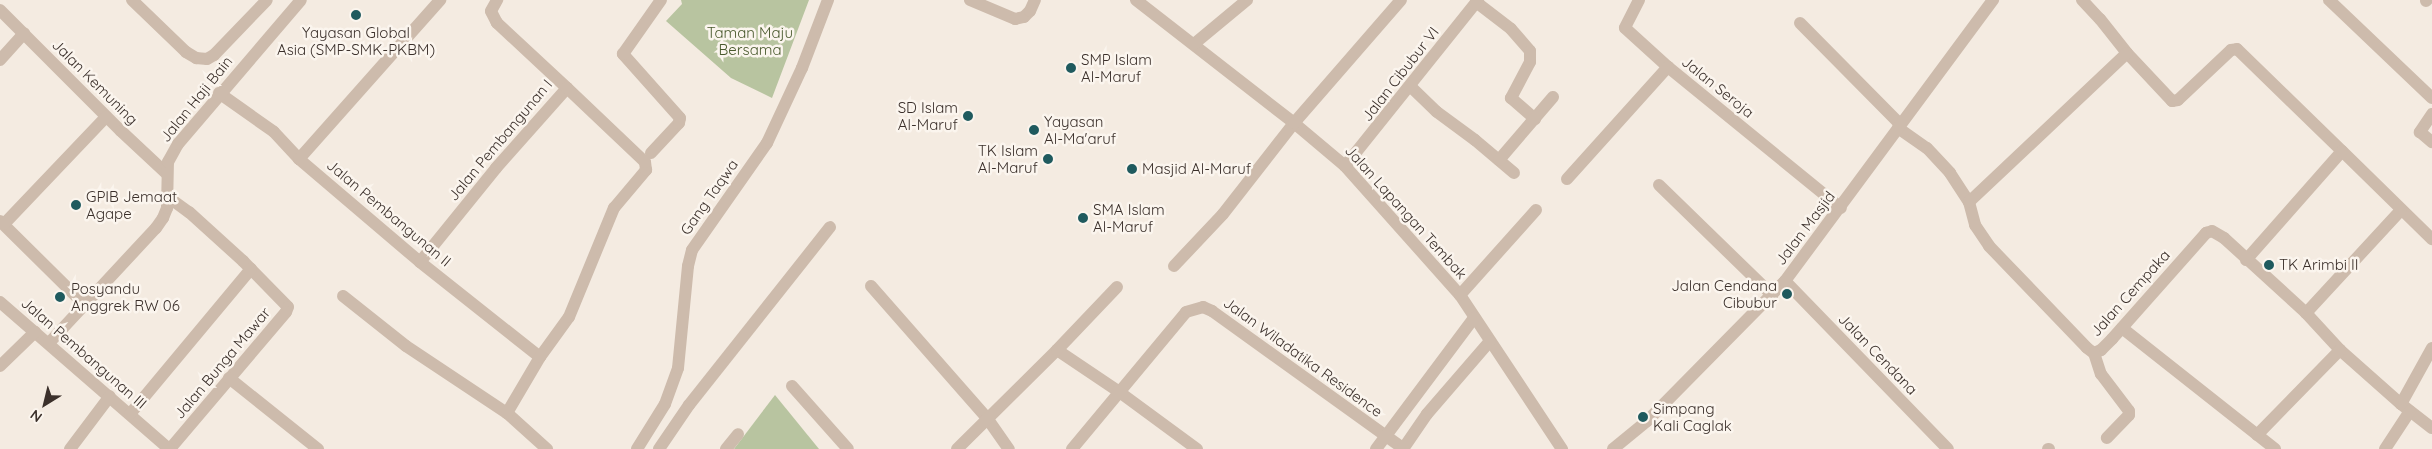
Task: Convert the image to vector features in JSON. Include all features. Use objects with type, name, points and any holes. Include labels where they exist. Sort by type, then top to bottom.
[{"type":"street","points":[[132,0],[186,52],[196,58],[207,59],[214,55],[267,0]]},
{"type":"street","name":"Jalan Haji Bain","points":[[49,344],[156,228],[163,218],[168,197],[166,173],[168,162],[178,144],[301,0]]},
{"type":"street","points":[[299,159],[440,0]]},
{"type":"street","name":"Jalan Pembangunan I","points":[[420,262],[496,168],[567,88],[497,23],[492,11],[497,0]]},
{"type":"street","points":[[651,152],[679,123],[680,118],[623,54],[661,0]]},
{"type":"street","name":"Gang Taqwa","points":[[637,449],[665,404],[678,368],[686,282],[692,250],[767,143],[802,68],[828,0]]},
{"type":"street","points":[[970,0],[1016,19],[1024,17],[1030,11],[1035,0]]},
{"type":"street","name":"Jalan Lapangan Tembak","points":[[1136,0],[1294,123],[1345,166],[1460,295],[1562,449]]},
{"type":"street","points":[[1194,44],[1247,0]]},
{"type":"street","points":[[1174,266],[1223,214],[1294,123],[1401,0]]},
{"type":"street","points":[[1639,0],[1625,28],[1668,67]]},
{"type":"street","name":"Jalan Masjid","points":[[1613,449],[1647,421],[1785,282],[1993,0]]},
{"type":"street","points":[[2082,0],[2170,100],[2176,102],[2231,50],[2238,49],[2432,240]]},
{"type":"street","points":[[2329,0],[2432,98]]},
{"type":"street","points":[[1477,1],[1512,29],[1530,51],[1530,62],[1511,98],[1535,119]]},
{"type":"street","name":"Jalan Cibubur VI","points":[[1345,166],[1477,1]]},
{"type":"street","name":"Jalan Kemuning","points":[[0,10],[106,117],[166,173]]},
{"type":"street","points":[[1800,23],[1899,126]]},
{"type":"street","points":[[0,60],[24,33]]},
{"type":"street","points":[[1970,202],[2127,53]]},
{"type":"street","name":"Jalan Seroja","points":[[1567,178],[1668,67],[1841,208]]},
{"type":"street","points":[[1410,86],[1436,112],[1475,140],[1514,173]]},
{"type":"street","points":[[507,413],[540,357],[569,317],[614,208],[646,170],[645,162],[567,88]]},
{"type":"street","name":"Jalan Pembangunan II","points":[[220,93],[274,132],[299,159],[420,262],[540,357]]},
{"type":"street","points":[[1499,160],[1553,98]]},
{"type":"street","points":[[2432,114],[2420,132],[2432,142]]},
{"type":"street","points":[[84,304],[2,223],[106,117]]},
{"type":"street","name":"Jalan Cempaka","points":[[1899,126],[1927,148],[1959,183],[1970,202],[1975,225],[1989,246],[2094,353],[2101,350],[2206,233],[2212,231],[2224,238],[2306,314],[2340,350],[2432,428]]},
{"type":"street","points":[[2246,260],[2342,152]]},
{"type":"street","points":[[1659,185],[1772,295]]},
{"type":"street","name":"Jalan Bunga Mawar","points":[[168,197],[189,212],[251,269],[288,309],[169,449]]},
{"type":"street","points":[[1460,295],[1536,210]]},
{"type":"street","points":[[2306,314],[2401,210]]},
{"type":"street","points":[[659,449],[689,405],[830,227]]},
{"type":"street","points":[[130,414],[251,269]]},
{"type":"street","name":"Jalan Cendana","points":[[1785,282],[1948,449]]},
{"type":"street","points":[[871,286],[987,418],[1009,449]]},
{"type":"street","points":[[957,449],[1057,350],[1117,286]]},
{"type":"street","points":[[343,296],[406,346],[507,413],[541,447]]},
{"type":"street","name":"Jalan Pembangunan III","points":[[0,302],[169,449]]},
{"type":"street","name":"Jalan Wiladatika Residence","points":[[1072,449],[1118,391],[1186,312],[1203,307],[1220,316],[1403,449],[1426,414],[1490,341]]},
{"type":"street","name":"Jalan Wiladatika Residence","points":[[1376,449],[1474,318]]},
{"type":"street","points":[[2122,328],[2274,449]]},
{"type":"street","points":[[0,366],[35,332]]},
{"type":"street","points":[[2385,449],[2432,348]]},
{"type":"street","points":[[1057,350],[1118,391],[1197,449]]},
{"type":"street","points":[[2257,435],[2340,350]]},
{"type":"street","points":[[2094,353],[2101,374],[2129,412],[2129,415],[2108,438]]},
{"type":"street","points":[[229,378],[318,449]]},
{"type":"street","points":[[792,386],[848,449]]},
{"type":"street","points":[[70,449],[110,396]]},
{"type":"street","points":[[726,449],[738,434]]},
{"type":"green space","name":"Taman Maju Bersama","points":[[681,0],[809,0],[772,98],[731,78],[666,21],[682,4]]},
{"type":"green space","points":[[775,395],[819,449],[734,449]]},
{"type":"place","name":"Yayasan Global Asia (SMP-SMK-PKBM)","points":[[356,15]]},
{"type":"place","name":"SMP Islam Al-Maruf","points":[[1071,68]]},
{"type":"place","name":"SD Islam Al-Maruf","points":[[968,116]]},
{"type":"place","name":"Yayasan Al-Ma'aruf","points":[[1034,130]]},
{"type":"place","name":"TK Islam Al-Maruf","points":[[1048,159]]},
{"type":"place","name":"Masjid Al-Maruf","points":[[1132,169]]},
{"type":"place","name":"GPIB Jemaat Agape","points":[[76,205]]},
{"type":"place","name":"SMA Islam Al-Maruf","points":[[1083,218]]},
{"type":"place","name":"TK Arimbi II","points":[[2269,265]]},
{"type":"place","name":"Jalan Cendana Cibubur","points":[[1787,294]]},
{"type":"place","name":"Posyandu Anggrek RW 06","points":[[60,297]]},
{"type":"place","name":"Simpang Kali Caglak","points":[[1643,417]]}]
